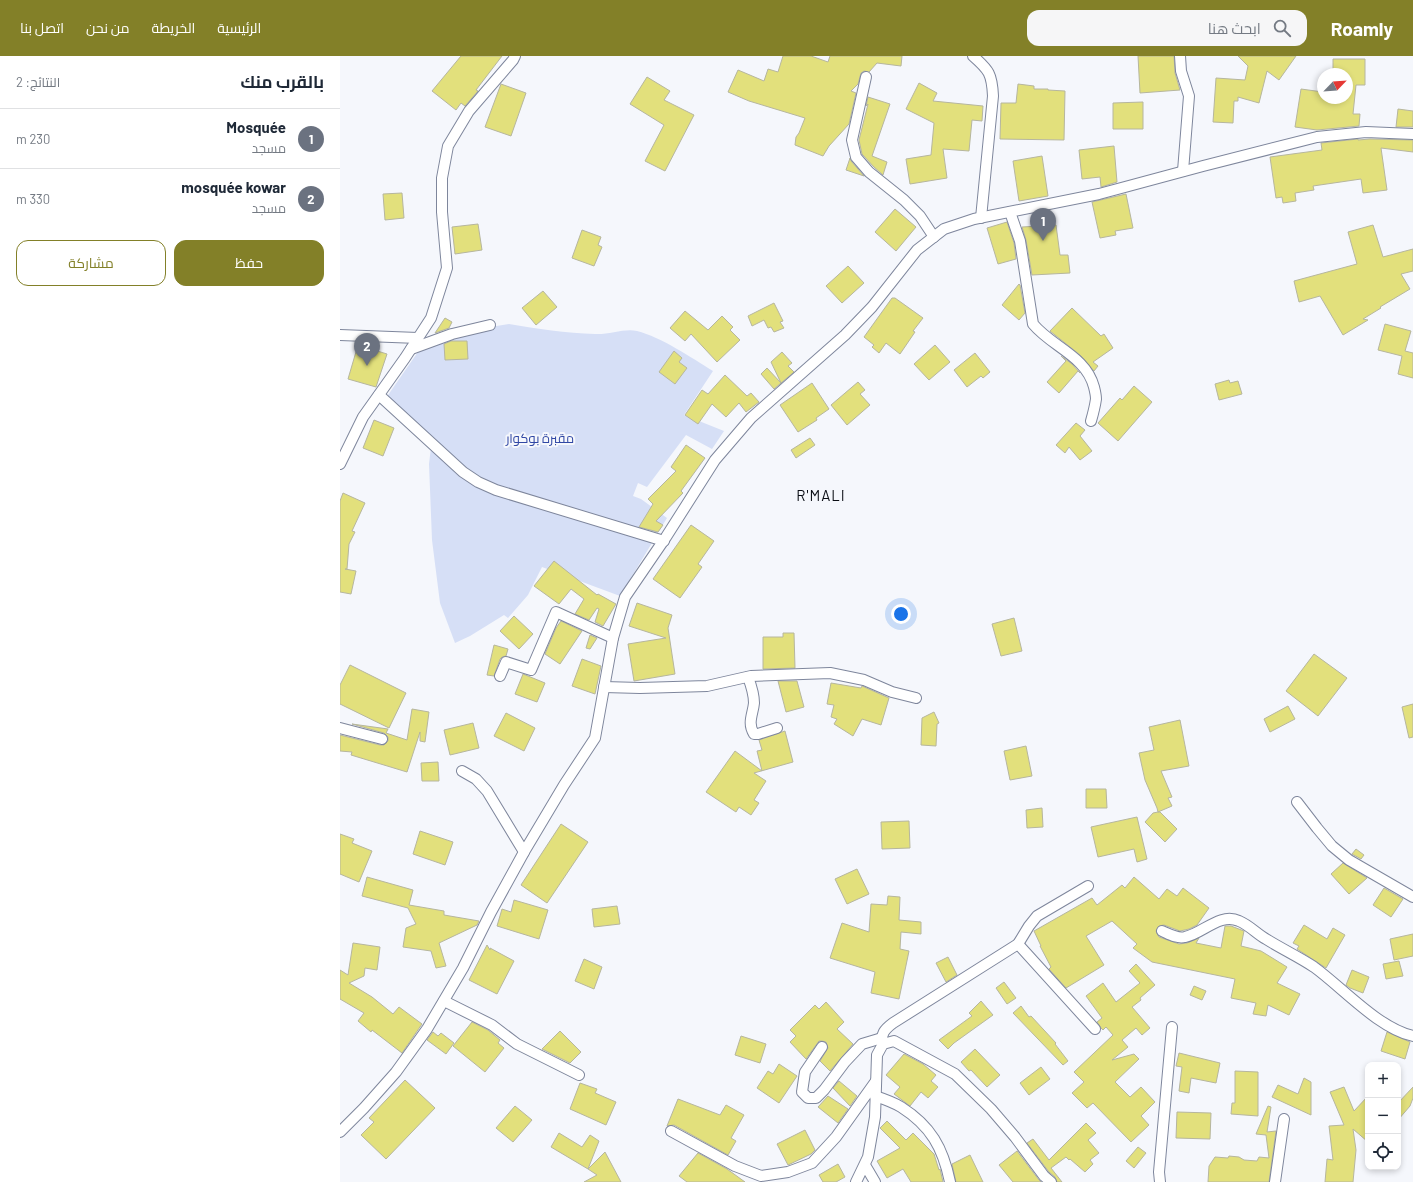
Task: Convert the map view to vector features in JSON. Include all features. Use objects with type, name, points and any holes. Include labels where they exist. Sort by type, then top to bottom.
[{"type":"street","points":[[340,464],[363,417],[431,318],[447,268],[442,212],[442,178],[448,146],[469,111],[515,56]]},
{"type":"street","points":[[973,56],[984,66],[990,75],[992,82],[981,218]]},
{"type":"street","points":[[1180,56],[1181,71],[1189,96],[1183,171]]},
{"type":"street","points":[[866,78],[852,140],[856,157],[868,172],[904,200],[920,216],[934,237]]},
{"type":"street","points":[[340,1132],[364,1108],[404,1062],[427,1030],[463,968],[490,912],[524,852],[564,785],[595,738],[613,638],[625,597],[664,541],[715,460],[751,418],[845,335],[872,307],[916,250],[944,229],[981,218],[1099,194],[1317,137],[1366,132],[1413,134]]},
{"type":"street","points":[[1010,212],[1020,241],[1033,324],[1039,331],[1074,357],[1086,369],[1091,377],[1096,398],[1091,420]]},
{"type":"street","points":[[411,349],[452,334],[490,325]]},
{"type":"street","points":[[340,335],[418,338]]},
{"type":"street","points":[[379,395],[463,472],[478,482],[496,490],[664,541]]},
{"type":"street","points":[[500,676],[506,662],[531,670],[556,612],[613,638]]},
{"type":"street","points":[[604,687],[640,688],[707,686],[748,677],[830,673],[864,680],[892,692],[916,698]]},
{"type":"street","points":[[748,677],[753,693],[754,703],[750,719],[750,729],[754,734],[758,734],[777,728]]},
{"type":"street","points":[[340,728],[382,739]]},
{"type":"street","points":[[462,771],[476,779],[487,791],[524,852]]},
{"type":"street","points":[[1297,802],[1316,828],[1332,846],[1349,860],[1413,898]]},
{"type":"street","points":[[856,1182],[868,1157],[874,1124],[877,1055],[885,1029],[892,1023],[1018,944],[1028,926],[1037,916],[1088,886]]},
{"type":"street","points":[[1162,931],[1175,937],[1184,937],[1220,921],[1238,920],[1267,940],[1314,967],[1391,1027],[1413,1036]]},
{"type":"street","points":[[1018,944],[1095,1029]]},
{"type":"street","points":[[444,1001],[492,1025],[517,1044],[579,1075]]},
{"type":"street","points":[[1160,1182],[1159,1172],[1172,1028]]},
{"type":"street","points":[[822,1047],[805,1072],[802,1092],[808,1098],[816,1098],[845,1062],[862,1044],[894,1041],[955,1074],[991,1109],[1015,1137],[1044,1176],[1051,1182]]},
{"type":"street","points":[[671,1131],[735,1166],[761,1176],[788,1172],[812,1163],[836,1137],[876,1081]]},
{"type":"street","points":[[876,1096],[900,1106],[914,1116],[931,1133],[941,1149],[950,1182]]},
{"type":"street","points":[[1275,1182],[1284,1119]]},
{"type":"street","points":[[865,1165],[875,1182]]},
{"type":"green space","name":"مقبرة بوكوار","points":[[509,324],[552,330],[600,334],[632,330],[656,338],[713,371],[684,415],[724,431],[712,449],[686,435],[647,487],[638,483],[633,496],[641,499],[667,518],[620,596],[542,567],[528,595],[508,618],[504,615],[470,636],[455,643],[440,603],[432,540],[429,464],[432,439],[386,398],[420,349],[484,328]]},
{"type":"building","points":[[461,56],[502,56],[476,90],[478,91],[465,106],[461,103],[456,110],[432,91]]},
{"type":"building","points":[[783,56],[811,56],[828,62],[830,56],[902,56],[901,66],[877,63],[869,72],[864,71],[861,73],[858,84],[851,91],[856,93],[849,124],[829,146],[823,156],[795,145],[796,137],[805,118],[749,101],[728,92],[738,70],[764,81],[768,69],[778,72]]},
{"type":"building","points":[[1138,56],[1174,56],[1175,73],[1180,90],[1140,93]]},
{"type":"building","points":[[1238,56],[1296,56],[1279,80],[1267,71],[1259,103],[1238,97],[1238,101],[1234,101],[1233,123],[1213,122],[1216,78],[1245,80],[1248,66]]},
{"type":"building","points":[[1333,59],[1365,59],[1365,85],[1356,85],[1353,114],[1360,114],[1359,126],[1317,130],[1295,127],[1301,89],[1317,91],[1317,104],[1353,104],[1353,68],[1333,68]]},
{"type":"building","points":[[647,77],[670,91],[664,100],[694,115],[665,171],[645,161],[664,125],[630,104]]},
{"type":"building","points":[[919,83],[937,93],[933,101],[983,106],[982,121],[972,120],[969,151],[943,149],[947,178],[910,184],[906,159],[931,155],[934,123],[906,109]]},
{"type":"building","points":[[501,84],[526,93],[511,136],[485,127]]},
{"type":"building","points":[[1018,84],[1034,86],[1034,89],[1065,91],[1064,140],[1000,139],[1001,103],[1016,103]]},
{"type":"building","points":[[868,97],[890,104],[872,156],[887,162],[883,175],[862,154],[859,140],[868,104],[866,106]]},
{"type":"building","points":[[1143,102],[1143,129],[1113,129],[1113,103]]},
{"type":"building","points":[[1398,109],[1413,111],[1413,127],[1396,127]]},
{"type":"building","points":[[1358,139],[1413,140],[1413,152],[1381,148],[1387,190],[1363,193],[1361,179],[1313,186],[1314,190],[1295,193],[1296,201],[1283,203],[1282,197],[1276,198],[1270,157],[1322,150],[1321,143]]},
{"type":"building","points":[[1114,146],[1117,182],[1101,187],[1100,177],[1082,179],[1079,150]]},
{"type":"building","points":[[1042,156],[1048,196],[1019,201],[1013,161]]},
{"type":"building","points":[[850,158],[851,161],[864,176],[846,170]]},
{"type":"building","points":[[402,193],[404,218],[385,220],[383,194]]},
{"type":"building","points":[[1126,194],[1133,228],[1115,231],[1116,235],[1100,238],[1092,202]]},
{"type":"building","points":[[895,209],[916,227],[896,251],[875,232]]},
{"type":"building","points":[[1007,222],[1014,243],[1016,259],[998,264],[987,228]]},
{"type":"building","points":[[478,224],[482,250],[455,254],[452,227]]},
{"type":"building","points":[[1056,225],[1060,255],[1068,255],[1070,273],[1032,275],[1026,240],[1022,227]]},
{"type":"building","points":[[1373,225],[1383,257],[1413,249],[1413,271],[1401,274],[1410,289],[1380,307],[1381,308],[1363,319],[1368,320],[1343,335],[1320,296],[1299,302],[1294,281],[1357,264],[1348,232]]},
{"type":"building","points":[[582,230],[601,237],[598,245],[602,247],[594,266],[572,258]]},
{"type":"building","points":[[848,266],[864,283],[842,303],[826,286]]},
{"type":"building","points":[[1019,284],[1025,313],[1019,320],[1002,305]]},
{"type":"building","points":[[543,291],[557,307],[536,325],[522,308]]},
{"type":"building","points":[[892,298],[895,298],[923,318],[913,331],[915,332],[900,354],[886,343],[879,353],[872,347],[874,345],[864,337]]},
{"type":"building","points":[[774,303],[783,321],[780,322],[784,328],[774,332],[771,327],[768,328],[764,320],[752,326],[748,316]]},
{"type":"building","points":[[1072,308],[1101,336],[1104,334],[1113,348],[1093,362],[1098,366],[1094,371],[1080,355],[1050,331]]},
{"type":"building","points":[[685,311],[708,330],[722,316],[733,327],[730,330],[740,340],[717,362],[691,334],[685,341],[670,328]]},
{"type":"building","points":[[445,318],[452,322],[449,328],[435,333]]},
{"type":"building","points":[[1385,324],[1411,331],[1405,351],[1413,353],[1413,378],[1398,374],[1402,356],[1378,350]]},
{"type":"building","points":[[451,341],[467,341],[468,359],[445,360],[444,344]]},
{"type":"building","points":[[358,345],[387,354],[376,387],[348,379]]},
{"type":"building","points":[[935,345],[950,362],[929,380],[914,364]]},
{"type":"building","points":[[674,351],[682,358],[679,362],[687,368],[675,384],[659,372]]},
{"type":"building","points":[[782,352],[792,363],[788,366],[794,372],[781,383],[771,362]]},
{"type":"building","points":[[975,353],[990,372],[983,378],[981,376],[967,387],[954,370]]},
{"type":"building","points":[[1061,356],[1072,364],[1080,373],[1078,371],[1059,393],[1047,382],[1066,361]]},
{"type":"building","points":[[767,368],[781,383],[774,389],[761,374]]},
{"type":"building","points":[[725,375],[747,396],[751,393],[759,402],[746,412],[739,403],[726,417],[712,404],[698,424],[685,415],[702,390],[708,394]]},
{"type":"building","points":[[1229,380],[1230,383],[1238,381],[1242,394],[1219,400],[1215,384]]},
{"type":"building","points":[[858,382],[865,390],[860,394],[870,405],[847,425],[831,405]]},
{"type":"building","points":[[812,383],[829,409],[816,418],[817,420],[798,432],[780,405]]},
{"type":"building","points":[[1134,386],[1152,402],[1118,441],[1098,423],[1120,398],[1122,400]]},
{"type":"building","points":[[374,420],[394,428],[383,456],[363,448]]},
{"type":"building","points":[[1076,423],[1085,430],[1080,436],[1092,451],[1080,460],[1069,447],[1065,453],[1056,445]]},
{"type":"building","points":[[810,438],[815,445],[796,458],[791,450]]},
{"type":"building","points":[[686,445],[705,458],[681,491],[683,493],[656,521],[663,525],[658,532],[639,527],[653,504],[648,499],[676,471],[671,467]]},
{"type":"building","points":[[343,493],[365,503],[352,531],[355,532],[349,544],[347,569],[345,569],[356,571],[351,594],[340,592],[340,501]]},
{"type":"building","points":[[691,525],[714,541],[698,564],[702,567],[680,598],[653,579]]},
{"type":"building","points":[[554,561],[597,595],[598,594],[616,604],[603,626],[595,622],[599,609],[597,608],[589,620],[575,614],[584,599],[571,589],[559,604],[534,586]]},
{"type":"building","points":[[637,603],[672,615],[668,628],[675,674],[634,681],[628,644],[666,638],[629,626]]},
{"type":"building","points":[[514,616],[533,634],[519,649],[500,631]]},
{"type":"building","points":[[1014,618],[1022,651],[1001,656],[992,624]]},
{"type":"building","points":[[561,621],[582,631],[560,664],[545,654],[556,628]]},
{"type":"building","points":[[783,633],[794,633],[795,668],[763,669],[763,637],[783,637]]},
{"type":"building","points":[[590,635],[597,638],[590,649],[586,648]]},
{"type":"building","points":[[494,645],[508,649],[506,656],[500,659],[494,676],[487,675]]},
{"type":"building","points":[[1314,654],[1347,678],[1318,716],[1286,691]]},
{"type":"building","points":[[582,659],[601,666],[595,694],[572,686]]},
{"type":"building","points":[[350,665],[406,693],[389,728],[340,704],[340,685]]},
{"type":"building","points":[[523,674],[545,683],[537,702],[515,694]]},
{"type":"building","points":[[778,681],[797,681],[804,707],[786,712]]},
{"type":"building","points":[[831,683],[861,688],[862,686],[889,698],[881,725],[862,719],[853,736],[834,724],[837,719],[831,717],[834,705],[827,704]]},
{"type":"building","points":[[1413,704],[1413,737],[1409,738],[1402,707]]},
{"type":"building","points":[[1288,706],[1295,719],[1270,732],[1264,719]]},
{"type":"building","points":[[412,709],[429,712],[425,742],[420,741],[420,732],[407,772],[351,755],[352,752],[340,751],[340,735],[380,745],[384,745],[388,741],[388,737],[384,733],[352,724],[388,729],[386,733],[407,740]]},
{"type":"building","points":[[934,712],[939,723],[937,724],[936,746],[921,745],[922,718]]},
{"type":"building","points":[[506,713],[535,728],[524,751],[494,736]]},
{"type":"building","points":[[1180,720],[1189,766],[1161,771],[1172,797],[1168,798],[1172,806],[1158,812],[1145,780],[1139,753],[1154,750],[1149,727]]},
{"type":"building","points":[[473,723],[479,748],[450,755],[444,730]]},
{"type":"building","points":[[785,731],[793,762],[762,771],[757,751],[762,750],[759,740]]},
{"type":"building","points":[[1026,746],[1032,776],[1010,780],[1004,751]]},
{"type":"building","points":[[735,751],[762,771],[754,773],[766,781],[754,800],[759,803],[751,815],[739,807],[736,812],[706,792]]},
{"type":"building","points":[[438,762],[439,781],[422,781],[421,763]]},
{"type":"building","points":[[1086,789],[1106,789],[1107,808],[1086,808]]},
{"type":"building","points":[[1042,808],[1043,827],[1027,828],[1026,810]]},
{"type":"building","points":[[1160,812],[1177,829],[1165,842],[1145,822],[1153,813]]},
{"type":"building","points":[[1137,817],[1147,859],[1137,862],[1134,849],[1098,857],[1091,827]]},
{"type":"building","points":[[909,821],[910,848],[882,849],[881,822]]},
{"type":"building","points":[[561,824],[588,842],[547,903],[521,885]]},
{"type":"building","points":[[420,831],[453,842],[445,865],[413,854]]},
{"type":"building","points":[[340,834],[354,839],[352,843],[372,851],[359,882],[340,874]]},
{"type":"building","points":[[1356,849],[1364,855],[1361,859],[1352,854]]},
{"type":"building","points":[[1343,863],[1367,878],[1349,894],[1331,874]]},
{"type":"building","points":[[857,869],[869,894],[847,904],[835,879]]},
{"type":"building","points":[[367,877],[413,890],[409,905],[444,911],[444,915],[479,921],[477,925],[439,943],[446,966],[436,968],[431,951],[403,947],[406,928],[416,924],[408,908],[362,896]]},
{"type":"building","points":[[1134,877],[1159,899],[1167,889],[1177,896],[1183,888],[1209,908],[1197,925],[1189,929],[1180,931],[1164,925],[1159,926],[1156,931],[1159,937],[1179,944],[1187,943],[1199,938],[1196,943],[1221,948],[1225,926],[1231,926],[1244,931],[1241,946],[1261,951],[1287,967],[1277,983],[1300,994],[1289,1015],[1268,1005],[1266,1016],[1253,1014],[1256,1003],[1231,998],[1235,979],[1152,962],[1133,948],[1137,944],[1112,921],[1086,936],[1104,965],[1066,988],[1049,969],[1051,967],[1034,931],[1092,898],[1097,905],[1122,885],[1125,888]]},
{"type":"building","points":[[1384,888],[1403,899],[1391,917],[1373,905]]},
{"type":"building","points":[[888,896],[900,897],[899,920],[921,922],[921,934],[901,932],[900,949],[909,951],[899,999],[871,993],[875,972],[830,958],[842,923],[869,932],[871,904],[887,905]]},
{"type":"building","points":[[514,900],[548,910],[539,939],[497,926],[502,909],[511,912]]},
{"type":"building","points":[[617,906],[620,924],[594,927],[592,909]]},
{"type":"building","points":[[1304,925],[1327,939],[1333,928],[1345,935],[1326,968],[1297,949],[1299,946],[1293,943]]},
{"type":"building","points":[[1413,934],[1413,956],[1394,960],[1390,939]]},
{"type":"building","points":[[353,943],[380,947],[377,970],[365,968],[364,976],[349,983],[372,997],[393,1014],[399,1007],[422,1024],[402,1053],[372,1030],[371,1032],[358,1021],[364,1013],[340,999],[340,970],[348,975]]},
{"type":"building","points":[[487,945],[490,950],[490,948],[514,961],[497,994],[469,980]]},
{"type":"building","points":[[948,957],[957,975],[946,982],[936,963]]},
{"type":"building","points":[[584,959],[602,967],[594,989],[575,981]]},
{"type":"building","points":[[1399,961],[1403,976],[1386,979],[1383,964]]},
{"type":"building","points":[[1136,964],[1155,985],[1132,1007],[1150,1028],[1142,1035],[1136,1028],[1122,1040],[1128,1047],[1112,1060],[1134,1054],[1139,1059],[1115,1082],[1130,1097],[1141,1087],[1155,1102],[1141,1116],[1149,1125],[1131,1142],[1093,1103],[1087,1108],[1072,1093],[1084,1082],[1074,1072],[1113,1035],[1106,1027],[1103,1030],[1101,1028],[1097,1022],[1102,1018],[1086,996],[1103,983],[1116,1002],[1140,983],[1129,971]]},
{"type":"building","points":[[1352,970],[1369,977],[1363,993],[1346,985]]},
{"type":"building","points":[[1004,982],[1016,998],[1007,1004],[996,988]]},
{"type":"building","points":[[1194,986],[1206,991],[1202,1000],[1190,995]]},
{"type":"building","points":[[981,1001],[993,1015],[948,1049],[939,1040],[972,1016],[969,1013]]},
{"type":"building","points":[[826,1002],[844,1022],[837,1029],[853,1044],[830,1071],[820,1061],[828,1048],[826,1042],[819,1041],[806,1059],[790,1042],[796,1036],[790,1030],[815,1005],[819,1009]]},
{"type":"building","points":[[1021,1006],[1029,1017],[1031,1016],[1056,1043],[1055,1044],[1068,1061],[1063,1065],[1013,1013]]},
{"type":"building","points":[[472,1022],[488,1030],[500,1040],[498,1043],[504,1048],[485,1072],[453,1046]]},
{"type":"building","points":[[560,1031],[581,1052],[570,1063],[542,1049]]},
{"type":"building","points":[[433,1032],[438,1036],[441,1033],[454,1043],[446,1054],[427,1040]]},
{"type":"building","points":[[1387,1032],[1410,1042],[1405,1059],[1381,1051]]},
{"type":"building","points":[[741,1036],[766,1044],[760,1063],[735,1055]]},
{"type":"building","points":[[975,1049],[1000,1075],[987,1087],[961,1062]]},
{"type":"building","points":[[1179,1053],[1220,1063],[1216,1083],[1191,1078],[1189,1093],[1179,1091],[1182,1067],[1176,1066]]},
{"type":"building","points":[[904,1054],[923,1064],[936,1075],[931,1081],[938,1087],[928,1098],[921,1092],[910,1106],[894,1094],[900,1087],[886,1075]]},
{"type":"building","points":[[779,1064],[797,1076],[779,1103],[757,1088],[768,1071],[773,1074]]},
{"type":"building","points":[[1041,1067],[1050,1079],[1029,1095],[1020,1083]]},
{"type":"building","points":[[1235,1071],[1258,1072],[1258,1116],[1231,1114],[1232,1103],[1235,1103]]},
{"type":"building","points":[[1304,1078],[1311,1082],[1311,1115],[1272,1097],[1278,1085],[1298,1094]]},
{"type":"building","points":[[405,1080],[435,1108],[386,1159],[361,1135],[374,1122],[369,1118]]},
{"type":"building","points":[[839,1081],[857,1096],[850,1106],[833,1088]]},
{"type":"building","points":[[580,1083],[597,1089],[595,1093],[616,1102],[606,1125],[570,1109]]},
{"type":"building","points":[[1344,1087],[1354,1111],[1365,1099],[1365,1139],[1353,1129],[1356,1150],[1353,1182],[1325,1182],[1327,1159],[1333,1160],[1329,1126],[1344,1125],[1330,1092]]},
{"type":"building","points":[[1413,1087],[1413,1098],[1410,1106],[1401,1116],[1401,1100]]},
{"type":"building","points":[[828,1096],[848,1109],[838,1123],[818,1107]]},
{"type":"building","points":[[678,1099],[720,1115],[726,1105],[744,1115],[731,1138],[736,1141],[728,1155],[674,1125],[667,1126]]},
{"type":"building","points":[[515,1106],[532,1120],[513,1142],[496,1128]]},
{"type":"building","points":[[1268,1106],[1271,1107],[1267,1132],[1276,1131],[1269,1182],[1208,1182],[1209,1166],[1215,1157],[1228,1158],[1229,1156],[1239,1157],[1244,1160],[1257,1161],[1259,1157],[1269,1158],[1266,1135],[1256,1134]]},
{"type":"building","points":[[1177,1112],[1211,1113],[1210,1139],[1176,1138]]},
{"type":"building","points":[[887,1121],[906,1140],[913,1133],[934,1154],[943,1182],[911,1182],[903,1169],[887,1178],[877,1161],[900,1148],[880,1128]]},
{"type":"building","points":[[1086,1123],[1096,1133],[1088,1140],[1099,1153],[1090,1160],[1093,1164],[1085,1172],[1066,1157],[1051,1168],[1062,1182],[1057,1182],[1055,1177],[1049,1172],[1027,1143],[1033,1139],[1049,1160]]},
{"type":"building","points":[[805,1130],[815,1150],[811,1154],[788,1165],[777,1144]]},
{"type":"building","points":[[559,1133],[582,1147],[590,1135],[599,1141],[588,1169],[551,1147]]},
{"type":"building","points":[[1138,1147],[1146,1153],[1134,1168],[1126,1161]]},
{"type":"building","points":[[1017,1151],[1041,1182],[1013,1182],[999,1165]]},
{"type":"building","points":[[605,1152],[621,1182],[584,1182],[597,1175],[588,1169]]},
{"type":"building","points":[[698,1153],[727,1169],[745,1182],[687,1182],[679,1176]]},
{"type":"building","points":[[970,1155],[983,1182],[956,1182],[952,1164]]},
{"type":"building","points":[[838,1164],[845,1177],[836,1182],[823,1182],[819,1175]]},
{"type":"place","name":"Mosquée","points":[[1043,241]]},
{"type":"place","name":"mosquée kowar","points":[[367,366]]},
{"type":"district","name":"R'MALI","points":[[821,495]]}]
